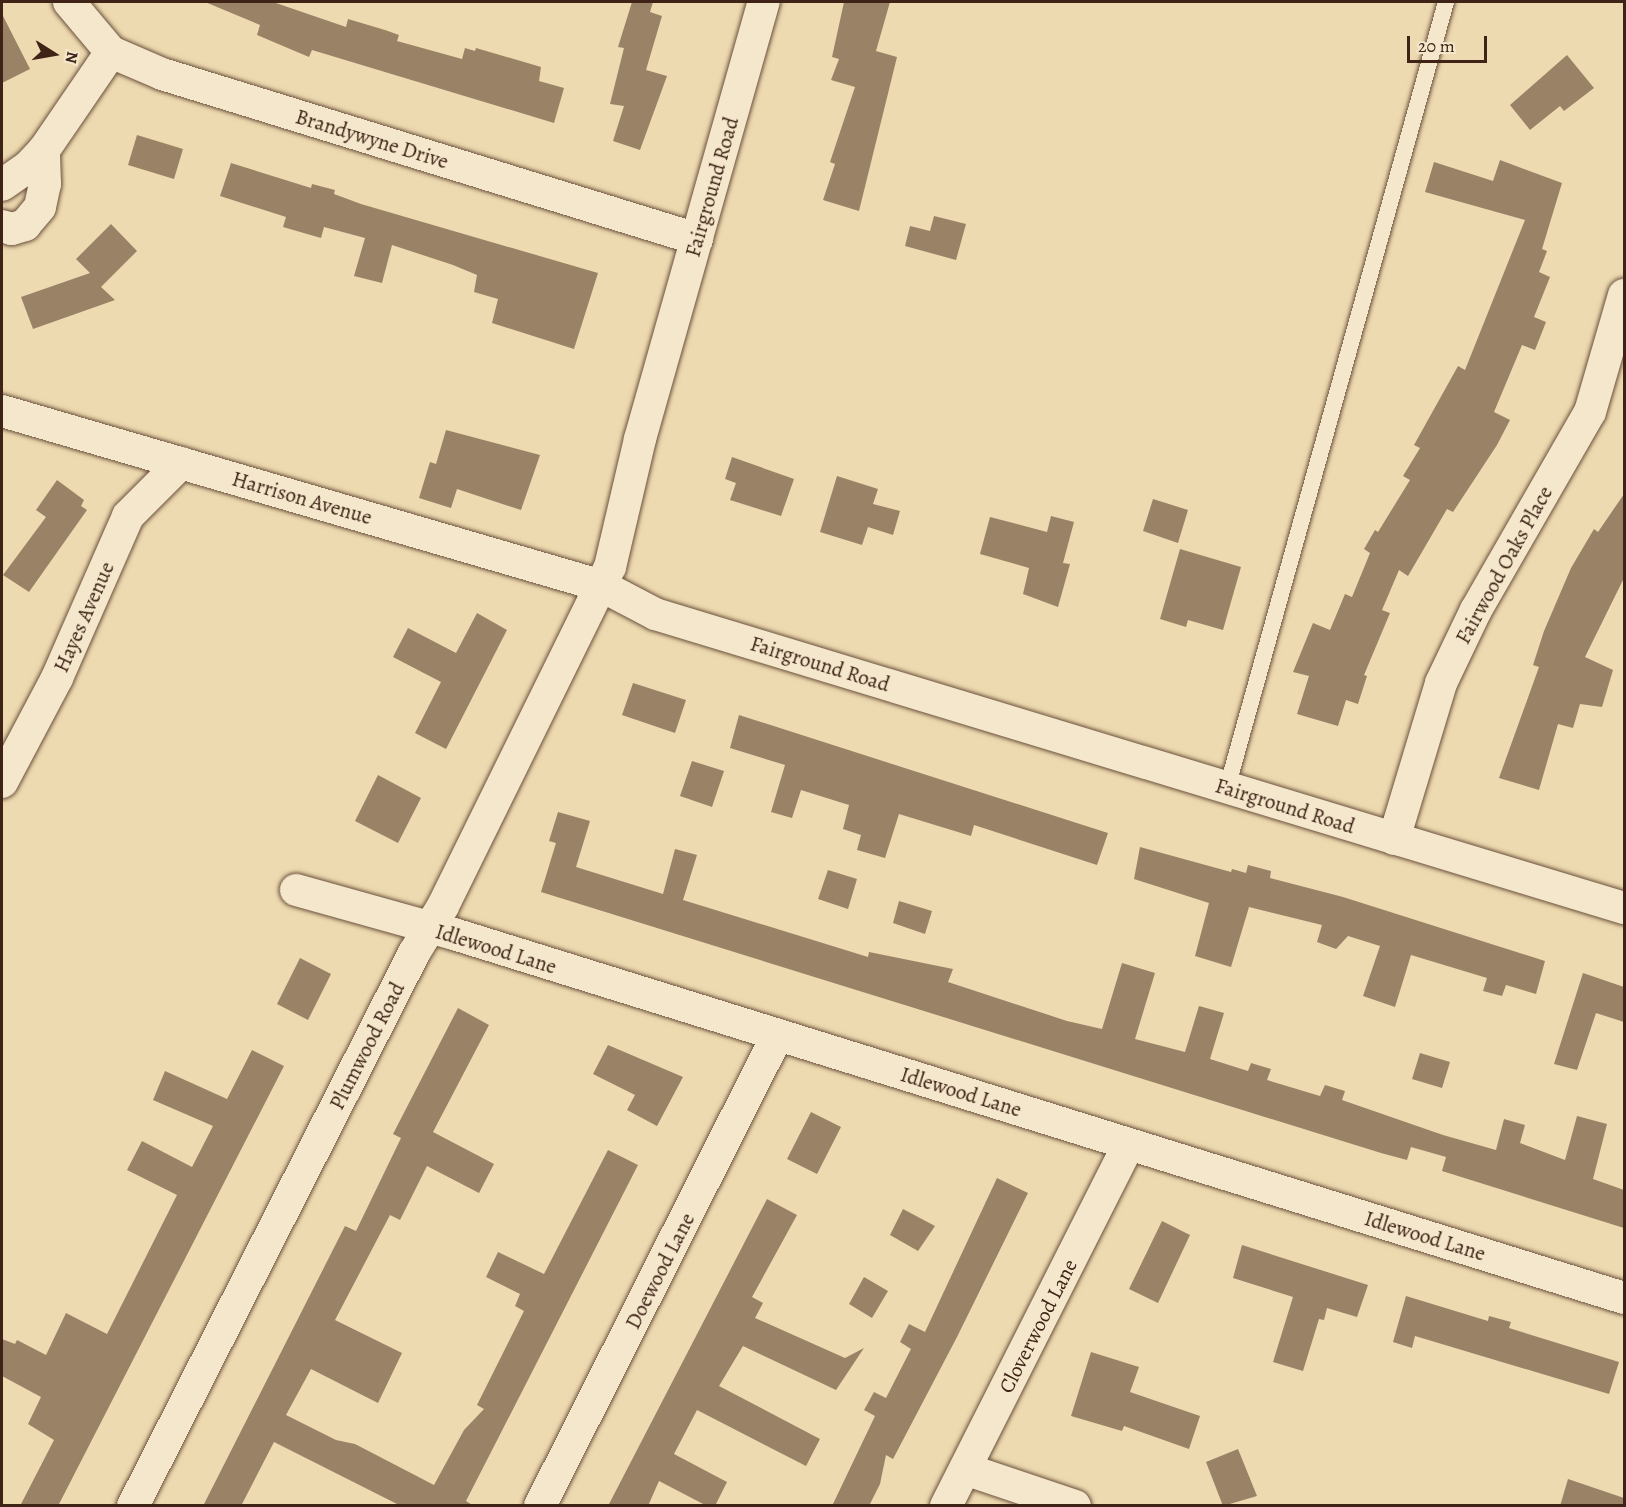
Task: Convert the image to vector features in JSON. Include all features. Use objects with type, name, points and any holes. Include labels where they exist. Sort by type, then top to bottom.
[{"type":"street","name":"Brandywyne Drive","points":[[69,2],[111,52],[162,74],[697,239]]},
{"type":"street","name":"Fairground Road","points":[[764,2],[640,439],[610,567],[602,586],[655,614],[1624,908]]},
{"type":"street","points":[[2,185],[29,166],[44,150],[111,52]]},
{"type":"street","points":[[2,226],[12,229],[26,225],[40,207],[45,184],[44,150]]},
{"type":"street","name":"Fairwood Oaks Place","points":[[1394,839],[1441,683],[1476,610],[1590,411],[1624,295]]},
{"type":"street","name":"Harrison Avenue","points":[[2,411],[602,586]]},
{"type":"street","name":"Hayes Avenue","points":[[2,782],[57,678],[128,516],[181,463]]},
{"type":"street","name":"Plumwood Road","points":[[133,1506],[430,928],[602,586]]},
{"type":"street","name":"Idlewood Lane","points":[[296,890],[430,928],[1624,1298]]},
{"type":"street","name":"Doewood Lane","points":[[540,1506],[777,1036]]},
{"type":"street","name":"Cloverwood Lane","points":[[946,1506],[1128,1146]]},
{"type":"street","points":[[965,1469],[1075,1506]]},
{"type":"lane","points":[[1227,788],[1446,2]]},
{"type":"building","points":[[205,2],[273,2],[346,27],[348,19],[385,30],[399,35],[397,41],[462,59],[465,48],[475,51],[476,48],[541,67],[539,81],[564,88],[554,123],[312,50],[309,57],[257,35],[260,25]]},
{"type":"building","points":[[632,2],[653,2],[650,12],[662,16],[646,70],[667,76],[640,150],[613,141],[624,106],[610,104],[624,48],[618,47]]},
{"type":"building","points":[[844,2],[890,2],[876,51],[897,57],[859,211],[823,200],[835,164],[830,162],[855,87],[831,80],[839,59],[832,57]]},
{"type":"building","points":[[2,14],[30,69],[2,83]]},
{"type":"building","points":[[1567,55],[1594,88],[1564,111],[1560,106],[1530,130],[1510,105]]},
{"type":"building","points":[[137,135],[183,149],[174,179],[128,165]]},
{"type":"building","points":[[1500,160],[1562,183],[1542,249],[1547,251],[1539,272],[1550,277],[1534,317],[1546,322],[1535,350],[1522,345],[1494,412],[1510,420],[1497,445],[1453,512],[1447,509],[1408,576],[1399,570],[1382,610],[1390,613],[1364,675],[1367,676],[1358,704],[1346,700],[1338,726],[1297,714],[1309,676],[1293,672],[1313,623],[1330,630],[1345,594],[1352,597],[1370,553],[1364,549],[1375,530],[1378,532],[1410,480],[1403,476],[1420,448],[1414,445],[1458,366],[1465,370],[1525,220],[1425,192],[1434,162],[1493,181]]},
{"type":"building","points":[[231,163],[311,188],[312,184],[335,190],[334,194],[361,204],[598,273],[574,349],[492,323],[498,299],[474,292],[477,275],[453,265],[392,245],[382,283],[354,276],[365,238],[324,227],[321,238],[283,227],[286,217],[220,196]]},
{"type":"building","points":[[934,216],[966,224],[956,260],[905,246],[910,226],[930,231]]},
{"type":"building","points":[[111,224],[137,251],[101,287],[115,300],[33,329],[21,297],[90,273],[76,259]]},
{"type":"building","points":[[446,430],[540,455],[521,510],[457,489],[451,508],[419,498],[430,462],[436,464]]},
{"type":"building","points":[[732,457],[794,479],[781,516],[730,500],[736,483],[725,479]]},
{"type":"building","points":[[837,476],[878,489],[873,504],[900,511],[893,535],[868,527],[862,545],[820,532]]},
{"type":"building","points":[[57,480],[84,500],[81,506],[87,510],[29,592],[3,575],[46,517],[36,510]]},
{"type":"building","points":[[1624,494],[1624,578],[1585,657],[1613,670],[1602,707],[1580,704],[1573,728],[1558,724],[1539,790],[1499,778],[1539,667],[1533,665],[1544,631],[1571,568],[1594,529],[1598,532]]},
{"type":"building","points":[[1153,499],[1188,510],[1178,543],[1143,531]]},
{"type":"building","points":[[1051,516],[1074,522],[1063,563],[1070,564],[1058,607],[1023,594],[1029,568],[980,554],[990,517],[1047,532]]},
{"type":"building","points":[[1180,549],[1241,567],[1223,630],[1188,620],[1186,627],[1160,619]]},
{"type":"building","points":[[477,613],[507,630],[446,749],[415,733],[441,682],[393,657],[408,628],[456,653]]},
{"type":"building","points":[[633,683],[686,700],[675,733],[622,715]]},
{"type":"building","points":[[739,715],[1108,833],[1097,865],[974,825],[971,836],[899,814],[885,858],[857,850],[861,835],[843,829],[849,805],[801,790],[792,818],[771,812],[785,765],[730,748]]},
{"type":"building","points":[[692,761],[724,771],[712,807],[680,796]]},
{"type":"building","points":[[378,775],[421,798],[398,843],[355,821]]},
{"type":"building","points":[[558,812],[590,821],[576,867],[663,894],[675,849],[697,855],[683,900],[868,957],[869,952],[953,969],[948,982],[1067,1021],[1102,1029],[1122,963],[1155,973],[1135,1039],[1185,1052],[1199,1006],[1224,1013],[1210,1059],[1248,1071],[1251,1063],[1271,1069],[1267,1080],[1320,1096],[1325,1085],[1345,1091],[1342,1100],[1443,1135],[1496,1150],[1504,1119],[1525,1125],[1520,1143],[1565,1160],[1577,1116],[1607,1124],[1593,1179],[1624,1190],[1624,1228],[1442,1171],[1446,1157],[1411,1147],[1407,1160],[1381,1153],[541,892],[556,843],[549,841]]},
{"type":"building","points":[[1140,847],[1231,872],[1232,869],[1246,873],[1248,865],[1271,871],[1270,878],[1343,897],[1545,961],[1536,994],[1506,985],[1502,996],[1483,991],[1487,978],[1411,955],[1395,1007],[1363,996],[1380,946],[1348,936],[1336,949],[1317,942],[1322,925],[1249,907],[1231,967],[1195,956],[1209,903],[1134,879]]},
{"type":"building","points":[[828,870],[857,879],[848,909],[818,899]]},
{"type":"building","points":[[899,901],[932,911],[925,934],[893,923]]},
{"type":"building","points":[[300,958],[331,974],[308,1020],[277,1004]]},
{"type":"building","points":[[1583,973],[1624,987],[1624,1022],[1596,1013],[1577,1070],[1554,1064]]},
{"type":"building","points":[[458,1008],[489,1025],[433,1132],[494,1164],[479,1193],[427,1166],[400,1220],[390,1215],[335,1320],[402,1353],[378,1403],[311,1369],[286,1415],[336,1440],[355,1444],[434,1485],[464,1430],[484,1409],[477,1405],[524,1311],[515,1306],[520,1294],[486,1277],[498,1252],[544,1274],[608,1150],[638,1165],[466,1501],[474,1506],[401,1506],[274,1442],[241,1506],[203,1506],[345,1226],[356,1231],[401,1138],[393,1134]]},
{"type":"building","points":[[608,1045],[683,1077],[657,1126],[627,1110],[635,1095],[593,1074]]},
{"type":"building","points":[[252,1050],[284,1066],[58,1506],[20,1506],[54,1440],[28,1424],[41,1397],[2,1376],[2,1339],[15,1344],[17,1340],[46,1355],[66,1313],[107,1334],[177,1195],[127,1170],[142,1141],[192,1167],[213,1126],[153,1100],[165,1071],[227,1099]]},
{"type":"building","points":[[1420,1053],[1450,1062],[1442,1088],[1412,1079]]},
{"type":"building","points":[[811,1112],[841,1127],[817,1174],[787,1159]]},
{"type":"building","points":[[997,1178],[1028,1193],[957,1337],[893,1459],[886,1455],[880,1484],[869,1506],[832,1506],[875,1416],[864,1410],[874,1392],[886,1398],[911,1349],[900,1342],[909,1324],[925,1332]]},
{"type":"building","points":[[767,1199],[797,1215],[752,1297],[763,1303],[755,1318],[845,1358],[864,1348],[836,1390],[743,1346],[719,1386],[820,1439],[806,1466],[697,1410],[674,1454],[727,1482],[715,1506],[707,1506],[659,1481],[648,1506],[608,1506]]},
{"type":"building","points":[[903,1209],[935,1226],[918,1251],[890,1235]]},
{"type":"building","points":[[1162,1221],[1190,1235],[1158,1303],[1129,1289]]},
{"type":"building","points":[[1242,1245],[1368,1285],[1357,1317],[1327,1308],[1324,1320],[1319,1319],[1303,1371],[1273,1362],[1293,1297],[1233,1278]]},
{"type":"building","points":[[864,1277],[888,1291],[872,1318],[849,1304]]},
{"type":"building","points":[[1406,1296],[1488,1321],[1489,1316],[1511,1322],[1509,1328],[1619,1362],[1609,1394],[1415,1336],[1412,1348],[1393,1342]]},
{"type":"building","points":[[1091,1352],[1139,1367],[1130,1392],[1200,1416],[1189,1449],[1124,1426],[1122,1431],[1071,1416]]},
{"type":"building","points":[[1238,1449],[1257,1496],[1223,1506],[1206,1462]]},
{"type":"building","points":[[1568,1479],[1624,1498],[1624,1506],[1560,1506]]}]
